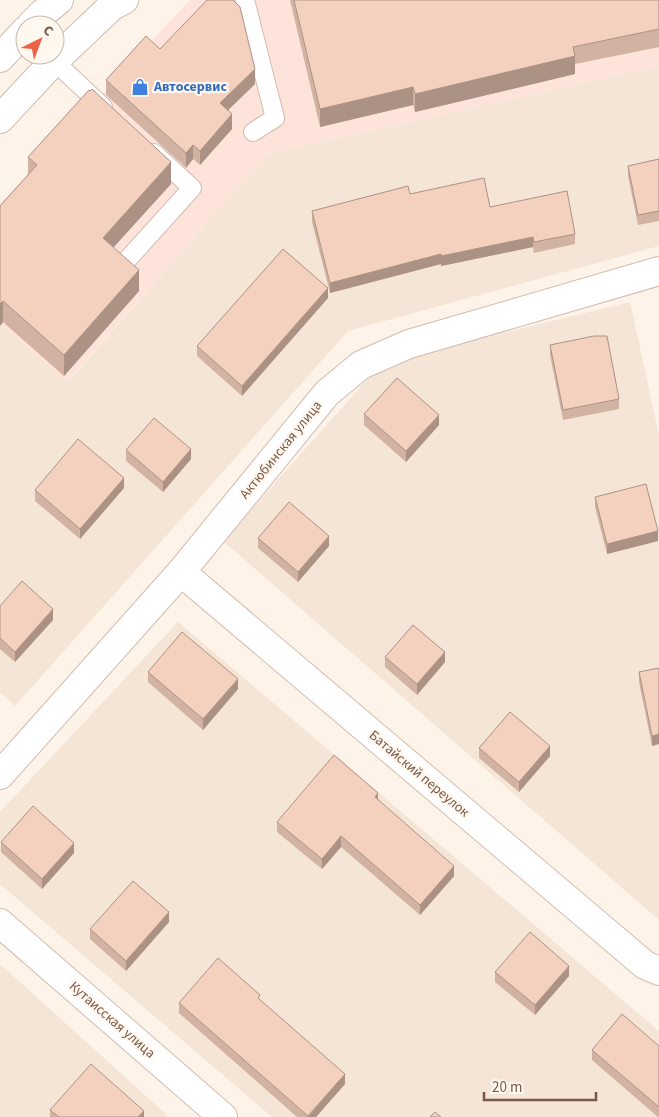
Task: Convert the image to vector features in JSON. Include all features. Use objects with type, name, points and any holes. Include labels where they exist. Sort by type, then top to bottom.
[{"type":"street","points":[[65,20],[112,6],[124,0]]},
{"type":"street","points":[[0,58],[15,47]]},
{"type":"street","points":[[0,120],[27,65]]},
{"type":"street","name":"Актюбинская улица","points":[[0,776],[181,572],[327,393],[361,365],[409,344],[659,271]]},
{"type":"street","name":"Батайский переулок","points":[[181,572],[645,965],[659,971]]},
{"type":"street","name":"Кутаисская улица","points":[[0,923],[210,1113]]},
{"type":"lane","points":[[245,0],[275,118],[252,132]]},
{"type":"lane","points":[[65,50],[112,115]]},
{"type":"lane","points":[[128,259],[192,188],[141,141]]},
{"type":"shaded area","points":[[190,0],[659,0],[659,66],[267,154],[67,382],[0,324],[0,204]]},
{"type":"shaded area","points":[[659,66],[659,246],[348,331],[15,706],[0,692],[0,324],[68,382],[267,154]]},
{"type":"shaded area","points":[[630,302],[659,435],[659,920],[223,541],[383,362]]},
{"type":"shaded area","points":[[178,622],[659,1031],[659,1117],[272,1117],[0,884],[0,812]]},
{"type":"shaded area","points":[[0,964],[167,1115],[165,1117],[0,1117]]},
{"type":"building","points":[[207,0],[233,0],[240,7],[255,69],[220,103],[232,114],[200,151],[193,145],[186,153],[106,80],[146,36],[160,49]]},
{"type":"building","points":[[294,0],[659,0],[659,29],[573,47],[575,56],[415,94],[413,87],[320,109]]},
{"type":"building","points":[[92,89],[171,162],[103,238],[139,270],[64,355],[3,301],[0,304],[0,206],[37,165],[28,157]]},
{"type":"building","points":[[659,159],[659,211],[638,215],[628,166]]},
{"type":"building","points":[[484,178],[490,207],[567,191],[575,234],[534,242],[533,237],[441,256],[441,254],[330,283],[312,211],[408,186],[410,194]]},
{"type":"building","points":[[283,249],[328,288],[242,386],[197,346]]},
{"type":"building","points":[[594,336],[607,336],[619,399],[563,410],[550,345]]},
{"type":"building","points":[[397,378],[439,415],[406,451],[364,414]]},
{"type":"building","points":[[154,418],[191,449],[163,482],[126,450]]},
{"type":"building","points":[[78,439],[124,478],[80,529],[35,490]]},
{"type":"building","points":[[646,484],[658,531],[607,544],[595,497]]},
{"type":"building","points":[[289,502],[329,536],[298,572],[258,538]]},
{"type":"building","points":[[22,581],[53,609],[15,652],[0,638],[0,606]]},
{"type":"building","points":[[413,625],[445,652],[417,684],[385,657]]},
{"type":"building","points":[[182,632],[238,679],[203,719],[148,672]]},
{"type":"building","points":[[659,668],[659,734],[652,736],[639,672]]},
{"type":"building","points":[[510,712],[550,746],[519,782],[479,748]]},
{"type":"building","points":[[334,755],[378,793],[375,797],[454,866],[420,905],[341,836],[322,859],[277,822]]},
{"type":"building","points":[[33,806],[74,843],[42,879],[1,842]]},
{"type":"building","points":[[133,881],[169,912],[126,961],[90,929]]},
{"type":"building","points":[[530,932],[569,966],[535,1005],[495,972]]},
{"type":"building","points":[[218,958],[260,995],[258,998],[345,1074],[308,1116],[179,1003]]},
{"type":"building","points":[[622,1014],[659,1046],[659,1107],[592,1050]]},
{"type":"building","points":[[91,1064],[144,1111],[138,1117],[59,1117],[50,1110]]},
{"type":"building","points":[[435,1112],[441,1117],[430,1117]]},
{"type":"place","name":"Автосервис","points":[[140,87]]}]
